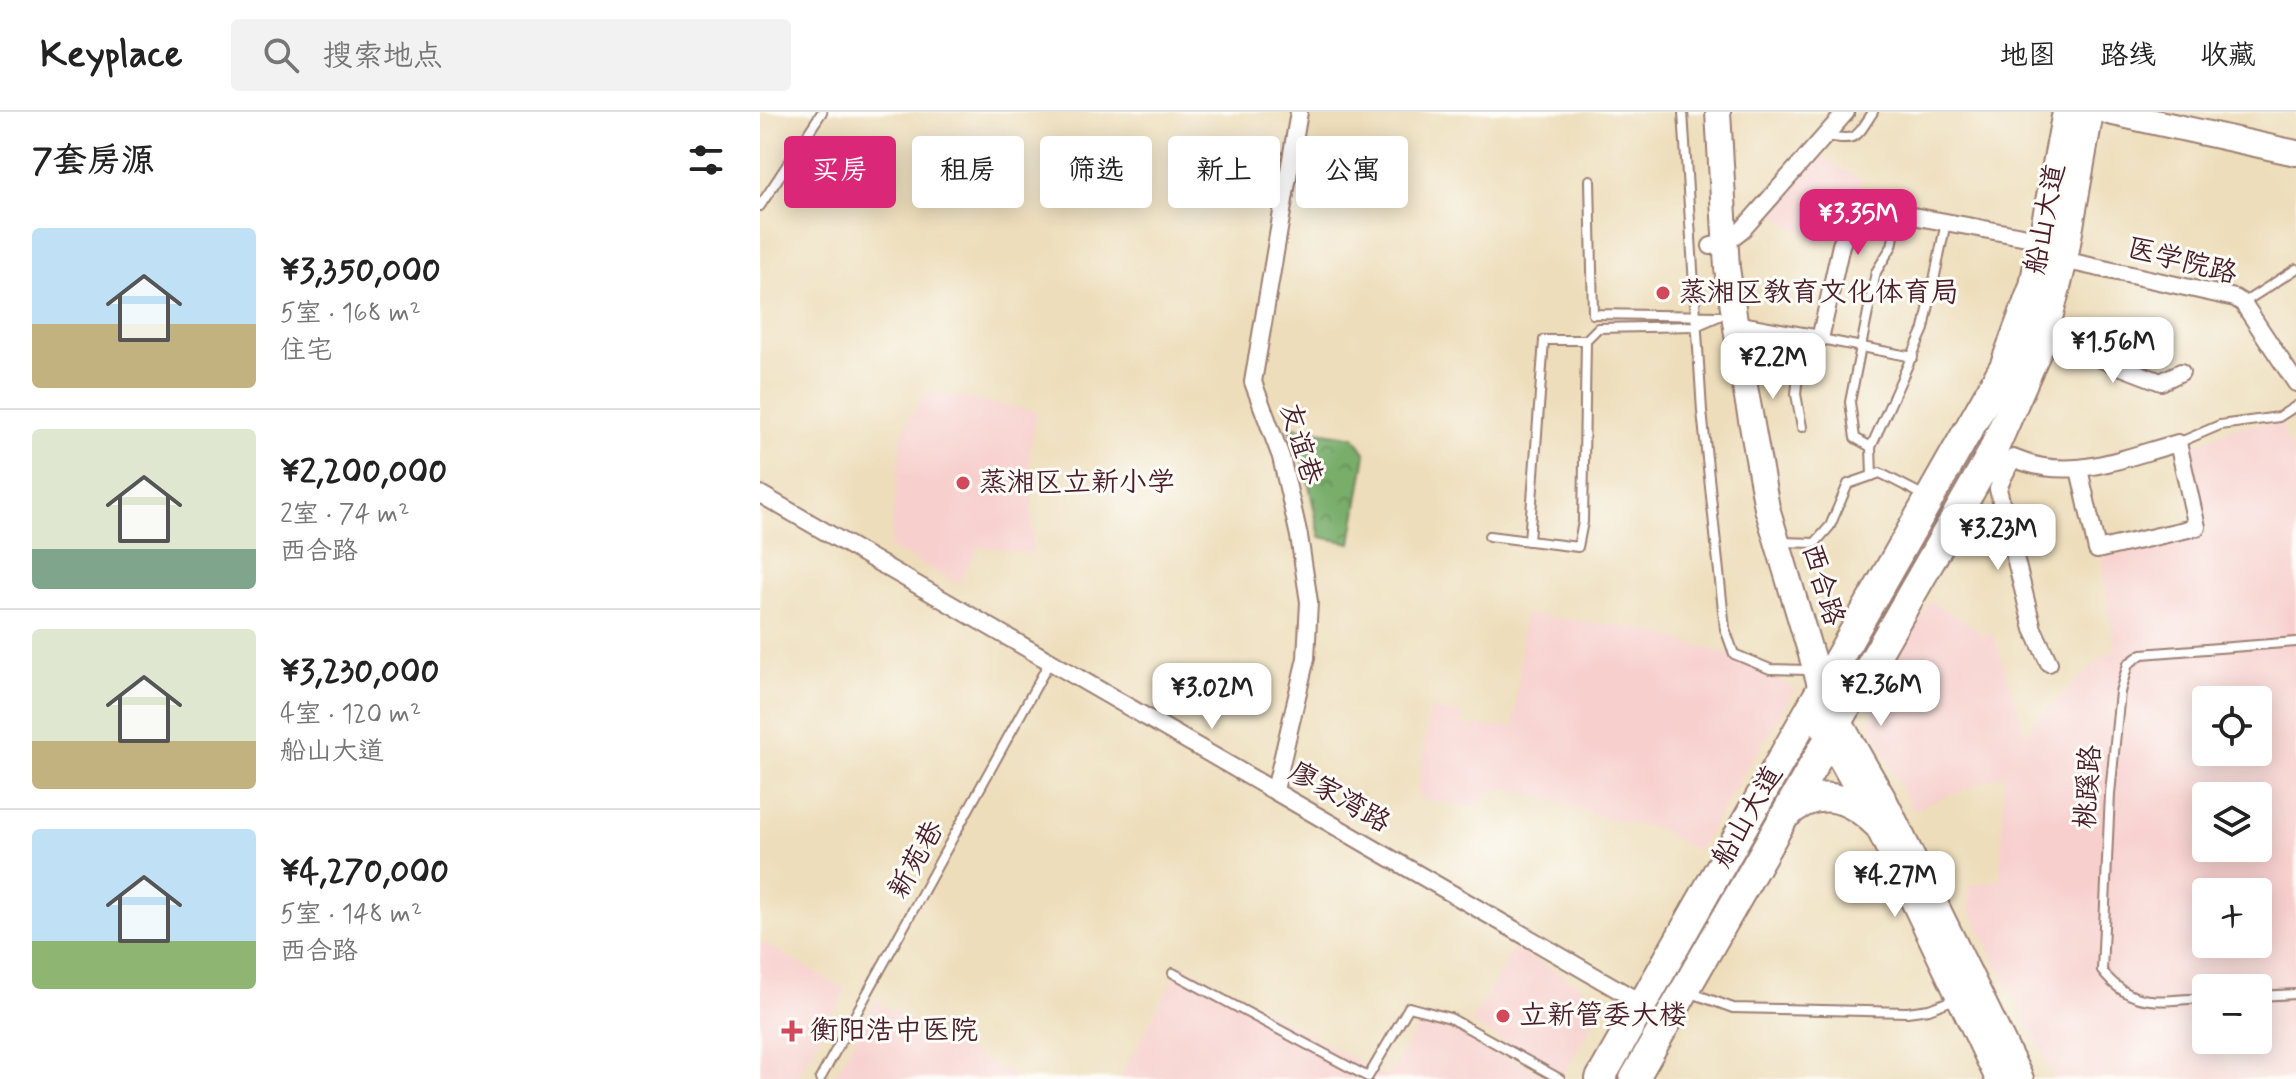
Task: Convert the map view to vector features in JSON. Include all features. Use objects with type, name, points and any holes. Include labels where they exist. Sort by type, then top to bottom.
[{"type":"highway","name":"船山大道","points":[[1634,1079],[1876,654],[1992,475],[2043,337],[2067,112]]},
{"type":"highway","name":"船山大道","points":[[1600,1079],[1814,690],[2004,367],[2053,250],[2089,112]]},
{"type":"highway","points":[[1783,818],[1808,799],[1833,797],[1880,812]]},
{"type":"main road","name":"西合路","points":[[1702,112],[1718,245]]},
{"type":"main road","name":"西合路","points":[[1718,112],[1721,317],[1726,366],[1734,382],[1756,511],[1814,690],[2021,1079]]},
{"type":"main road","points":[[2109,112],[2296,153]]},
{"type":"main road","points":[[2170,112],[2296,140]]},
{"type":"main road","name":"西合路","points":[[1721,317],[1814,690]]},
{"type":"main road","points":[[1876,654],[1858,703],[1856,726],[1880,812]]},
{"type":"main road","name":"西合路","points":[[1880,812],[1958,998],[1998,1079]]},
{"type":"street","name":"友谊巷","points":[[1275,790],[1306,658],[1309,602],[1299,536],[1281,457],[1253,382],[1299,112]]},
{"type":"street","points":[[1718,245],[1743,229],[1846,112]]},
{"type":"street","name":"医学院路","points":[[1820,339],[1841,245],[1858,206],[1946,222],[2235,298],[2243,303],[2296,383]]},
{"type":"street","points":[[1721,317],[1820,339]]},
{"type":"street","points":[[2043,337],[2161,382],[2181,372]]},
{"type":"street","points":[[2049,663],[2033,629],[1992,475],[2013,458],[2038,469],[2079,469],[2178,443],[2197,527],[2097,550],[2079,469]]},
{"type":"street","name":"廖家湾路","points":[[760,494],[1643,1004]]},
{"type":"lane","points":[[760,206],[822,112]]},
{"type":"lane","points":[[1683,112],[1721,317]]},
{"type":"lane","points":[[1828,136],[1850,140],[1856,138],[1873,112]]},
{"type":"lane","points":[[1590,180],[1593,314],[1721,317]]},
{"type":"lane","points":[[1871,447],[1855,438],[1850,402],[1876,272],[1892,246],[1899,213]]},
{"type":"lane","points":[[1872,476],[1871,447],[1924,329],[1946,222]]},
{"type":"lane","points":[[2243,303],[2296,269]]},
{"type":"lane","points":[[1489,536],[1578,547],[1583,522],[1586,340],[1598,328],[1696,326],[1721,317]]},
{"type":"lane","points":[[1696,326],[1721,317]]},
{"type":"lane","points":[[1696,326],[1725,629],[1734,654],[1814,690]]},
{"type":"lane","points":[[1802,336],[1796,394],[1802,427]]},
{"type":"lane","points":[[1820,339],[1913,357]]},
{"type":"lane","points":[[1529,541],[1544,340],[1586,340]]},
{"type":"lane","points":[[2178,443],[2220,425],[2279,417],[2296,406]]},
{"type":"lane","points":[[1778,542],[1815,543],[1830,526],[1848,484],[1880,473],[1929,498]]},
{"type":"lane","name":"桃蹊路","points":[[2192,998],[2136,999],[2118,990],[2102,971],[2110,794],[2120,692],[2128,664],[2142,654],[2296,642]]},
{"type":"lane","name":"新苑巷","points":[[820,1079],[1050,661]]},
{"type":"lane","points":[[1173,973],[1368,1077],[1409,1007],[1450,1018],[1560,1079]]},
{"type":"lane","points":[[1685,990],[1713,1004],[1733,1008],[1907,1012],[1929,1009],[1958,998]]},
{"type":"lane","points":[[2272,995],[2296,994]]},
{"type":"shaded area","points":[[1820,155],[1863,181],[1819,244],[1775,215]]},
{"type":"shaded area","name":"蒸湘区立新小学","points":[[926,391],[1036,411],[1030,454],[1033,554],[979,546],[958,584],[890,547],[902,432]]},
{"type":"shaded area","points":[[2280,422],[2292,452],[2296,451],[2296,1079],[2055,1079],[1971,912],[1968,886],[2000,879],[2004,774],[1912,810],[1871,727],[1874,700],[1930,601],[1979,630],[1981,636],[1993,633],[2026,734],[2035,719],[2104,656],[2115,650],[2101,558],[2209,533],[2189,447],[2236,427]]},
{"type":"shaded area","points":[[1524,614],[1636,628],[1727,654],[1795,689],[1697,851],[1657,828],[1608,819],[1557,801],[1504,788],[1486,796],[1476,809],[1417,798],[1430,709],[1462,714],[1461,725],[1514,727]]},
{"type":"shaded area","name":"衡阳浩中医院","points":[[760,941],[846,990],[796,1079],[772,1079],[760,1072]]},
{"type":"shaded area","points":[[1514,947],[1596,995],[1600,1003],[1599,1012],[1563,1074],[1471,1023]]},
{"type":"shaded area","points":[[1182,964],[1388,1078],[1425,1013],[1551,1079],[1119,1079]]},
{"type":"shaded area","points":[[876,1001],[1019,1079],[833,1079]]},
{"type":"green space","points":[[1287,426],[1354,437],[1366,454],[1351,543],[1320,537],[1305,466]]},
{"type":"place","name":"蒸湘区教育文化体育局","points":[[1663,293]]},
{"type":"place","name":"蒸湘区立新小学","points":[[963,483]]},
{"type":"place","name":"立新管委大楼","points":[[1503,1016]]},
{"type":"place","name":"衡阳浩中医院","points":[[792,1031]]}]
